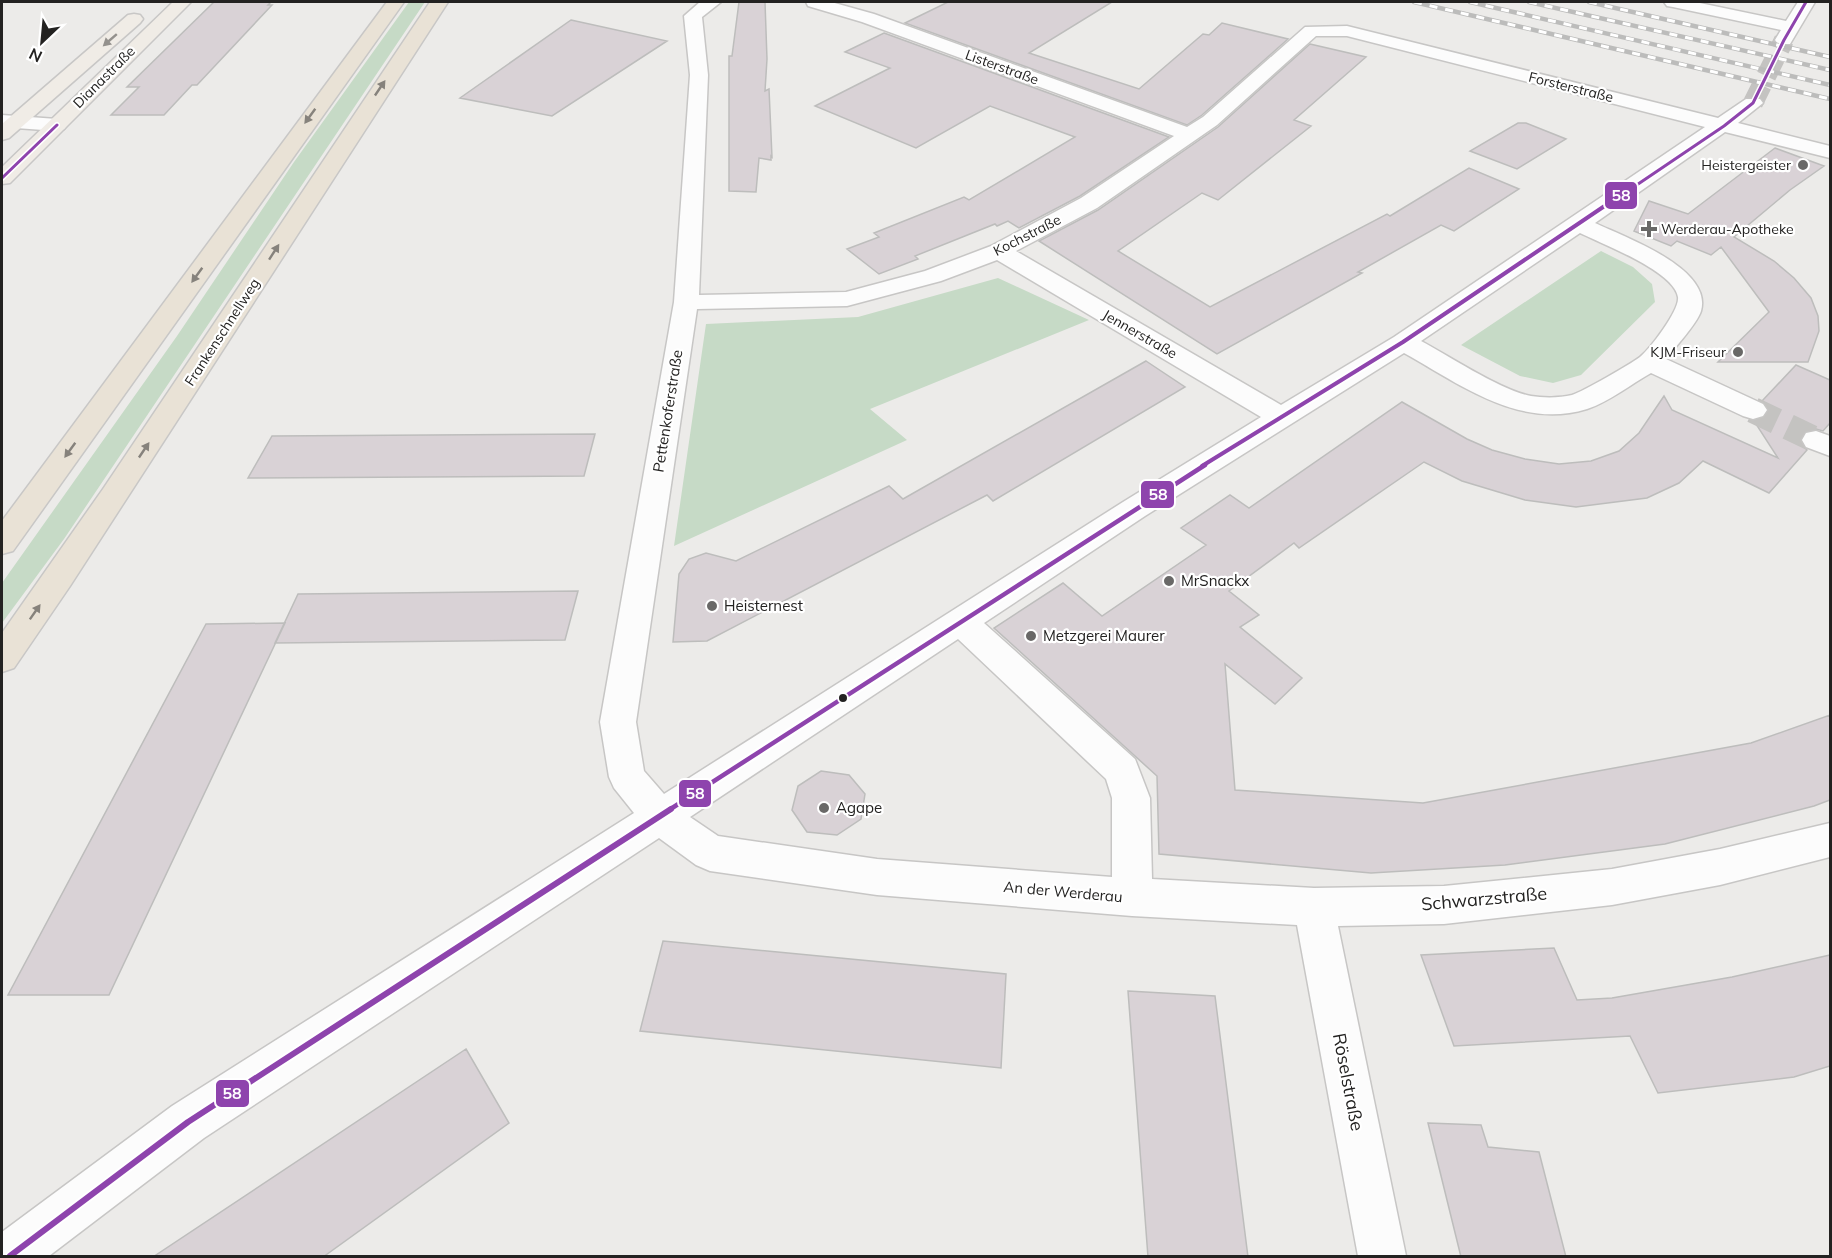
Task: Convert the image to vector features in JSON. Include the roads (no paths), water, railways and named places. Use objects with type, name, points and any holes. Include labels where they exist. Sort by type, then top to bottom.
[{"type":"highway","points":[[2,543],[395,2]]},
{"type":"highway","name":"Frankenschnellweg","points":[[2,659],[180,396],[378,90],[439,2]]},
{"type":"main road","name":"Dianastraße","points":[[2,178],[182,2]]},
{"type":"main road","name":"Dianastraße","points":[[6,126],[145,9]]},
{"type":"street","name":"Pettenkoferstraße","points":[[660,817],[627,777],[618,722],[686,302],[699,75],[693,16],[712,2]]},
{"type":"street","name":"Listerstraße","points":[[814,2],[868,18],[1188,135]]},
{"type":"street","points":[[1673,2],[1787,34],[1806,2]]},
{"type":"street","name":"Kochstraße","points":[[686,302],[783,302],[847,299],[933,276],[999,251],[1089,203],[1210,121],[1311,31]]},
{"type":"street","name":"Forsterstraße","points":[[1311,31],[1347,31],[1830,152]]},
{"type":"street","points":[[10,1257],[188,1122],[1281,417],[1403,342],[1724,126],[1753,103]]},
{"type":"street","points":[[6,126],[57,124]]},
{"type":"street","points":[[1403,342],[1494,392],[1527,405],[1557,406],[1580,402],[1650,362],[1688,312],[1690,296],[1679,279],[1652,259],[1579,224]]},
{"type":"street","name":"Jennerstraße","points":[[999,251],[1281,417]]},
{"type":"street","points":[[1650,362],[1753,410]]},
{"type":"street","name":"An der Werderau","points":[[660,817],[710,853],[876,877],[1132,897],[1131,798],[1122,770],[962,622]]},
{"type":"street","name":"Schwarzstraße","points":[[1132,897],[1314,907],[1444,905],[1612,887],[1720,867],[1830,840]]},
{"type":"street","name":"Röselstraße","points":[[1314,907],[1382,1257]]},
{"type":"tunnel","points":[[1753,103],[1784,40]]},
{"type":"tunnel","points":[[1753,410],[1816,440]]},
{"type":"railway","points":[[1414,2],[1830,99]]},
{"type":"railway","points":[[1470,2],[1830,85]]},
{"type":"railway","points":[[1529,2],[1830,70]]},
{"type":"railway","points":[[1589,2],[1830,57]]},
{"type":"place","name":"Heistergeister","points":[[1803,165]]},
{"type":"place","name":"Werderau-Apotheke","points":[[1649,229]]},
{"type":"place","name":"KJM-Friseur","points":[[1738,352]]},
{"type":"place","name":"MrSnackx","points":[[1169,581]]},
{"type":"place","name":"Heisternest","points":[[712,606]]},
{"type":"place","name":"Metzgerei Maurer","points":[[1031,636]]},
{"type":"place","name":"Agape","points":[[824,808]]}]
